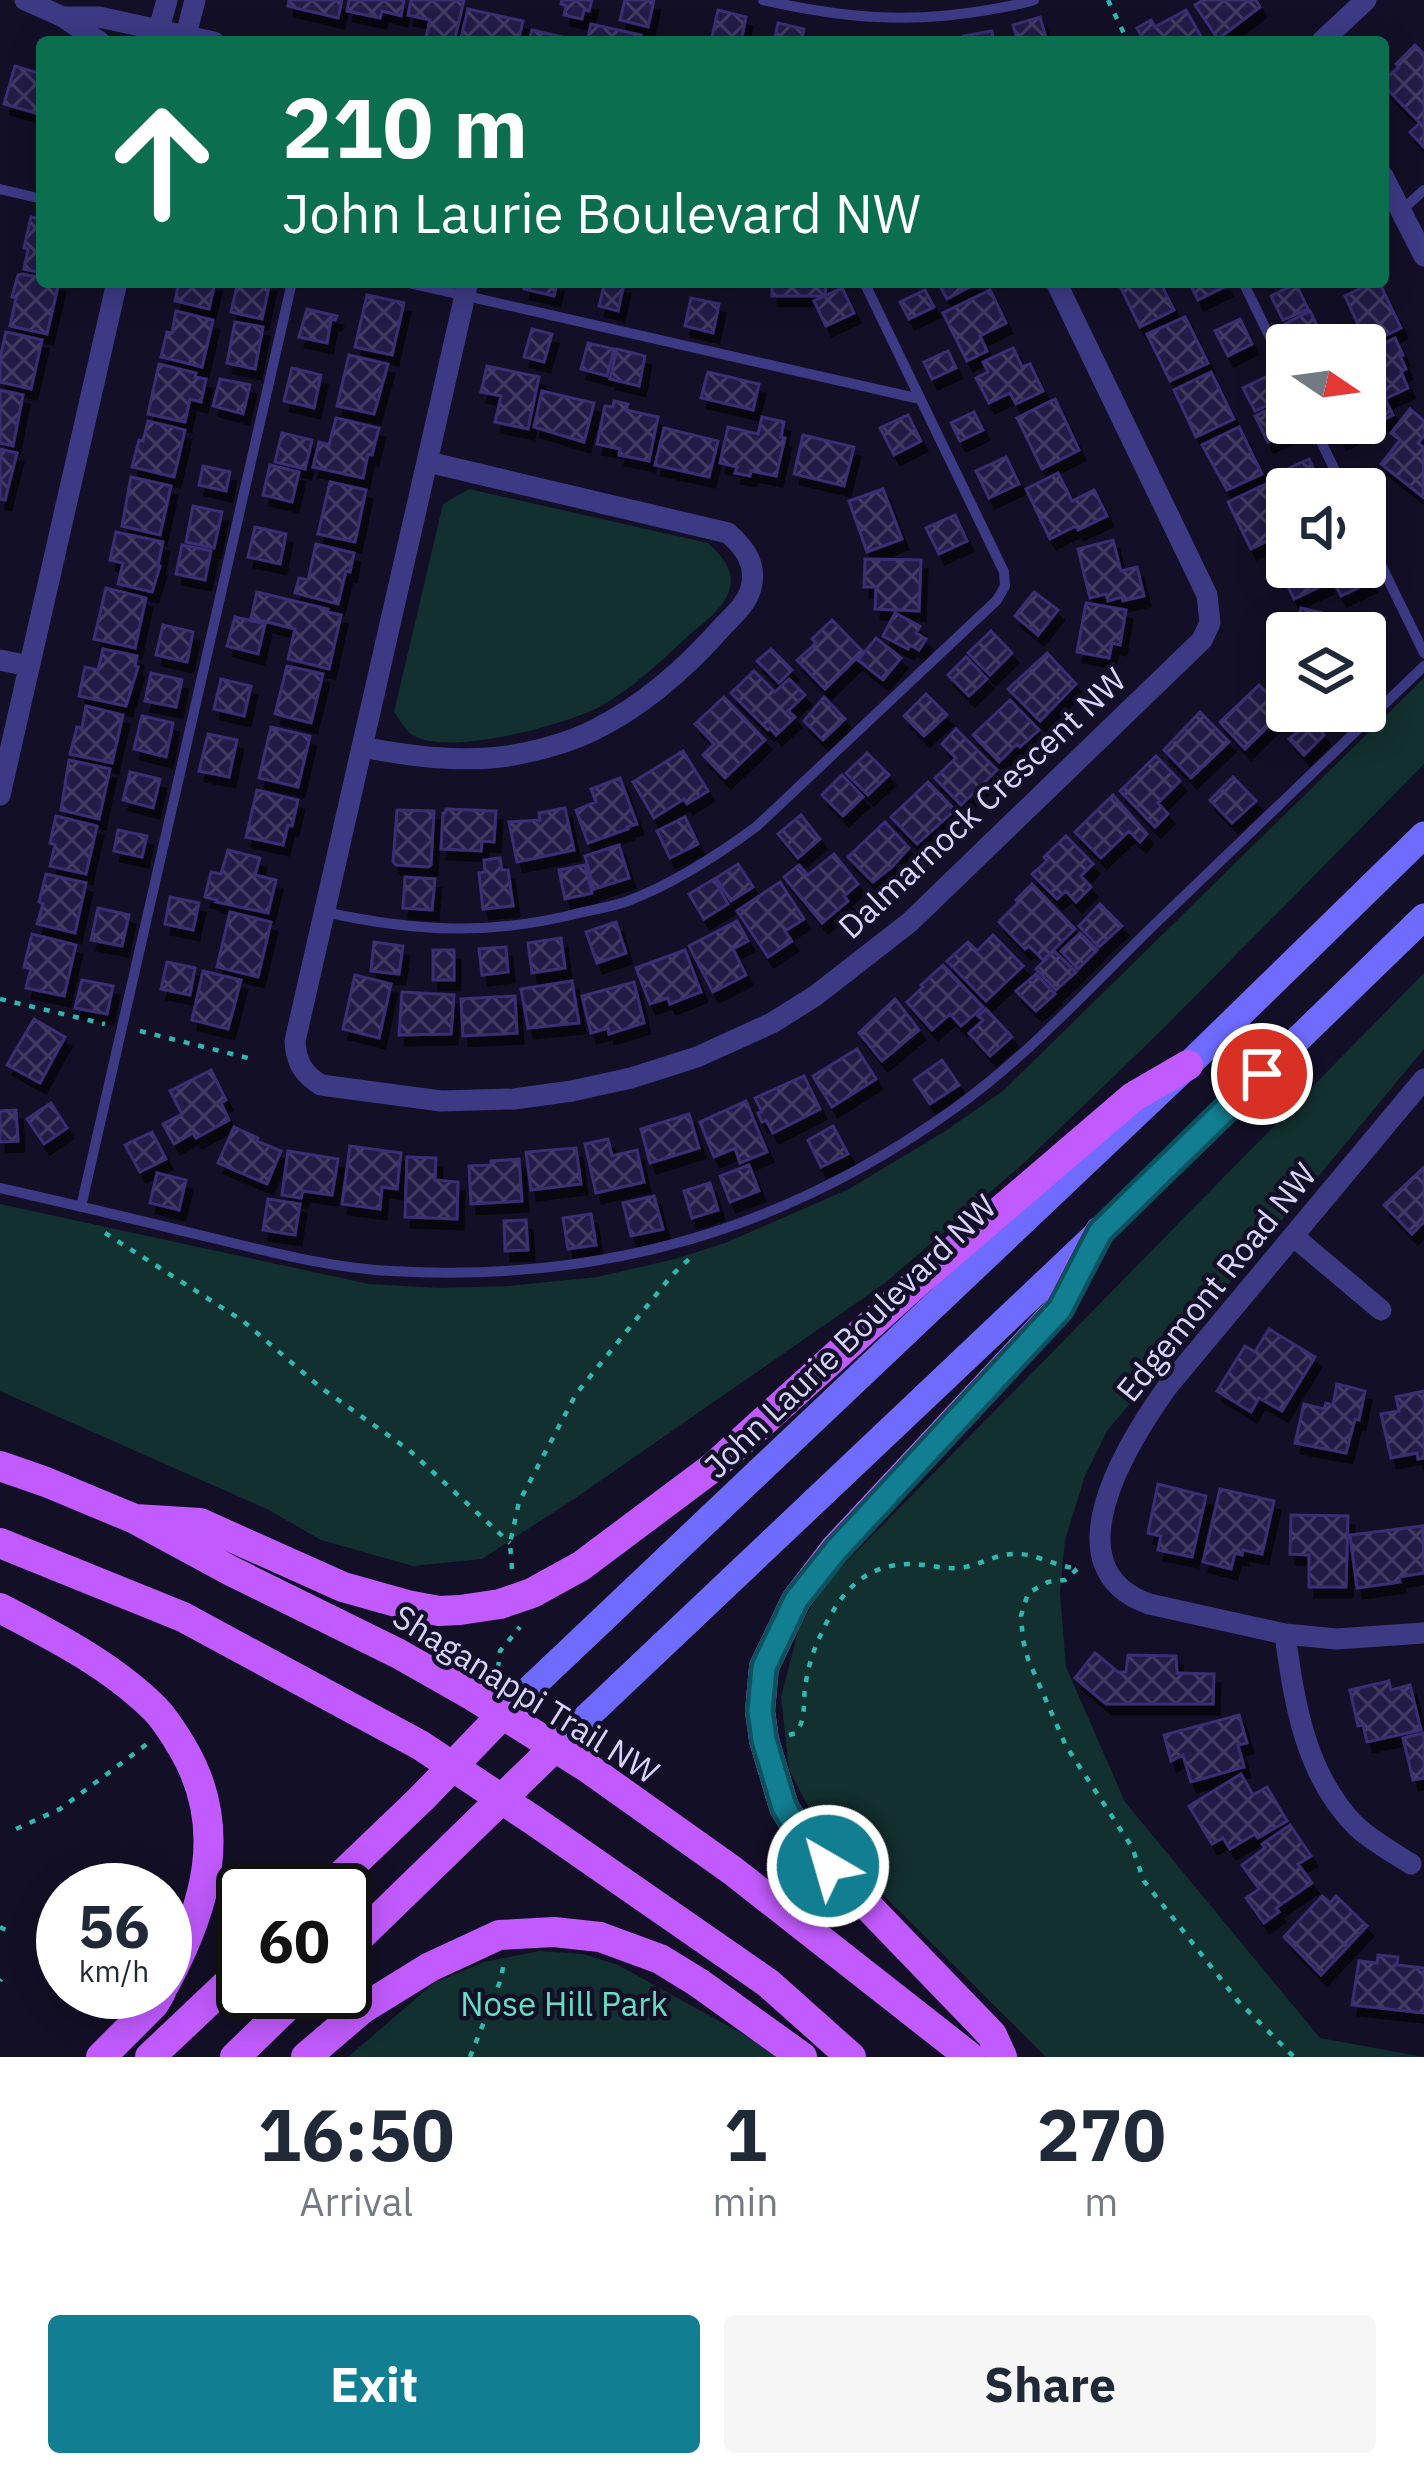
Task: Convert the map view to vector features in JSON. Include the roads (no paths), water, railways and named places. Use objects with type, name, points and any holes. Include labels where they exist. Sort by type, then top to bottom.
[{"type":"main road","name":"John Laurie Boulevard NW","points":[[354,1863],[503,1714],[1424,835]]},
{"type":"main road","points":[[372,1925],[1424,917]]},
{"type":"main road","points":[[135,1519],[200,1523],[343,1587],[439,1611],[479,1608],[532,1592],[581,1566],[712,1468],[1133,1096],[1188,1065]]},
{"type":"main road","points":[[1002,2057],[992,2036],[805,1841],[784,1807],[764,1740],[760,1711],[764,1667],[796,1600],[836,1550],[1060,1309],[1100,1232]]},
{"type":"main road","name":"Shaganappi Trail NW","points":[[0,1466],[135,1519],[399,1654],[503,1714],[733,1870],[970,2057]]},
{"type":"main road","points":[[0,1544],[183,1617],[420,1745],[768,1983],[851,2057]]},
{"type":"main road","points":[[0,1608],[53,1635],[126,1684],[158,1712],[193,1766],[210,1849],[192,1930]]},
{"type":"main road","points":[[306,2057],[362,2009],[430,1967],[499,1935],[554,1932],[600,1937],[660,1959],[802,2057]]},
{"type":"main road","points":[[149,2057],[216,1994]]},
{"type":"main road","points":[[100,2057],[139,2019]]},
{"type":"main road","points":[[235,2057],[274,2019]]},
{"type":"street","points":[[25,0],[91,36]]},
{"type":"street","points":[[63,17],[99,17],[160,35],[167,0]]},
{"type":"street","points":[[185,36],[195,0]]},
{"type":"street","points":[[1327,36],[1366,0]]},
{"type":"street","points":[[1389,188],[1424,256]]},
{"type":"street","points":[[0,795],[116,288]]},
{"type":"street","name":"Dalmarnock Crescent NW","points":[[467,289],[295,1040],[299,1064],[307,1076],[328,1088],[441,1101],[514,1099],[631,1078],[697,1057],[772,1023],[815,996],[910,922],[1206,634],[1210,622],[1207,595],[1059,288]]},
{"type":"street","points":[[362,747],[414,757],[508,756],[596,729],[692,662],[750,591],[750,559],[728,533],[428,462]]},
{"type":"street","points":[[0,659],[28,666]]},
{"type":"street","name":"Edgemont Road NW","points":[[1285,1634],[1130,1597],[1117,1587],[1100,1558],[1104,1514],[1135,1436],[1168,1387],[1424,1079]]},
{"type":"street","points":[[1293,1236],[1381,1310]]},
{"type":"street","points":[[1411,1864],[1357,1826],[1319,1771],[1292,1690],[1285,1634],[1336,1639],[1424,1633]]},
{"type":"lane","points":[[763,0],[826,14],[906,20],[1034,0]]},
{"type":"lane","points":[[0,189],[36,198]]},
{"type":"lane","points":[[1401,211],[1424,190]]},
{"type":"lane","points":[[81,1207],[291,288]]},
{"type":"lane","points":[[325,912],[427,929],[472,929],[534,923],[628,901],[718,854],[757,826],[997,600],[1005,586],[1004,572],[867,288]]},
{"type":"lane","points":[[1246,288],[1266,329]]},
{"type":"lane","points":[[467,289],[920,399]]},
{"type":"lane","points":[[1386,575],[1424,653]]},
{"type":"lane","points":[[0,1188],[267,1251],[388,1271],[460,1273],[568,1265],[715,1234],[848,1176],[957,1106],[1030,1043],[1424,665]]},
{"type":"park label","name":"Nose Hill Park","points":[[564,2004]]}]
